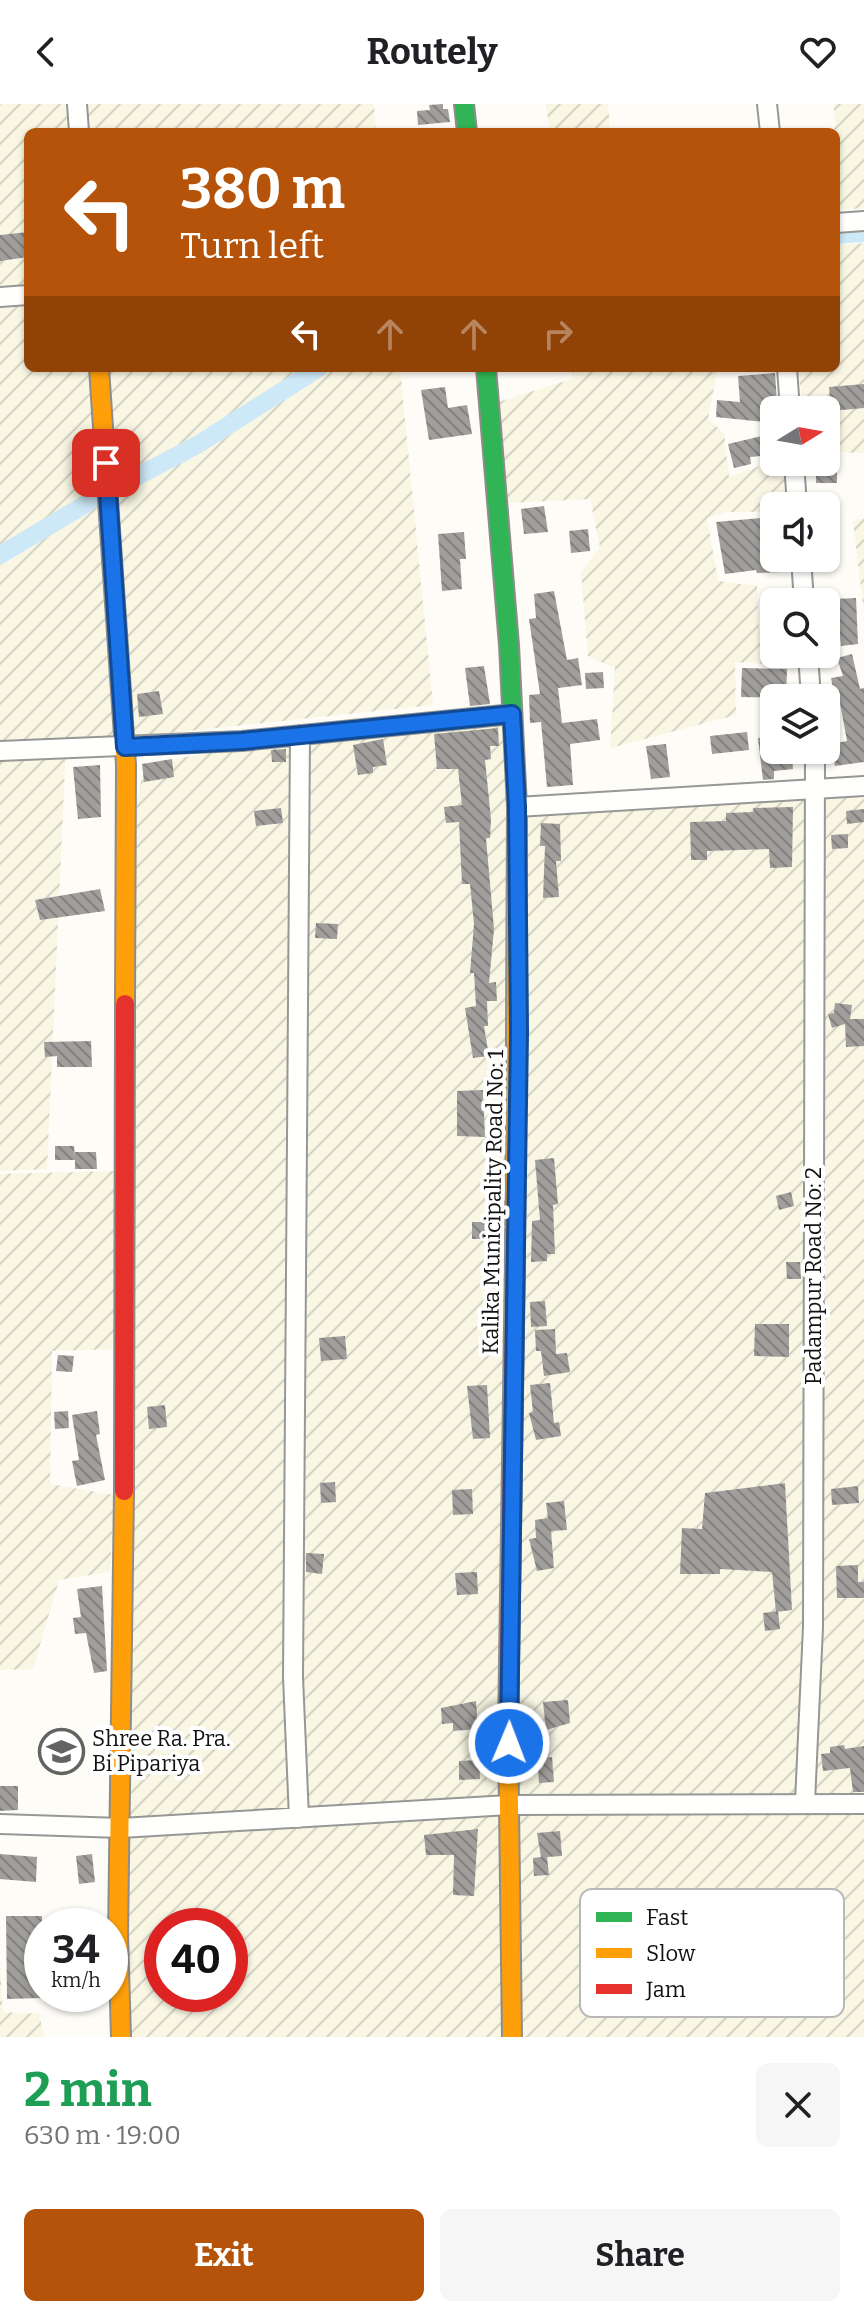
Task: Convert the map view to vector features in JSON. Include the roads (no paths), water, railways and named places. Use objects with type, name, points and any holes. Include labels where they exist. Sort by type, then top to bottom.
[{"type":"street","points":[[77,104],[79,128]]},
{"type":"street","points":[[464,104],[467,128]]},
{"type":"street","points":[[767,104],[770,128]]},
{"type":"street","points":[[840,223],[864,221]]},
{"type":"street","points":[[0,297],[24,295]]},
{"type":"street","points":[[99,372],[125,747],[118,1935],[121,2037]]},
{"type":"street","name":"Kalika Municipality Road No: 1","points":[[486,372],[517,807],[519,1031],[509,1805],[512,2037]]},
{"type":"street","points":[[787,372],[789,396]]},
{"type":"street","points":[[0,751],[125,747],[300,735],[512,714]]},
{"type":"street","points":[[299,1818],[293,1677],[300,735]]},
{"type":"street","name":"Padampur Road No: 2","points":[[805,1802],[813,1627],[816,764]]},
{"type":"street","points":[[517,807],[864,786]]},
{"type":"street","points":[[0,1824],[121,1828],[509,1805],[864,1804]]},
{"type":"waterway","points":[[840,235],[864,233]]},
{"type":"waterway","points":[[115,488],[197,445],[313,372]]},
{"type":"waterway","points":[[0,555],[101,495]]},
{"type":"place","name":"Shree Ra. Pra. Bi Pipariya","points":[[61,1751]]}]
